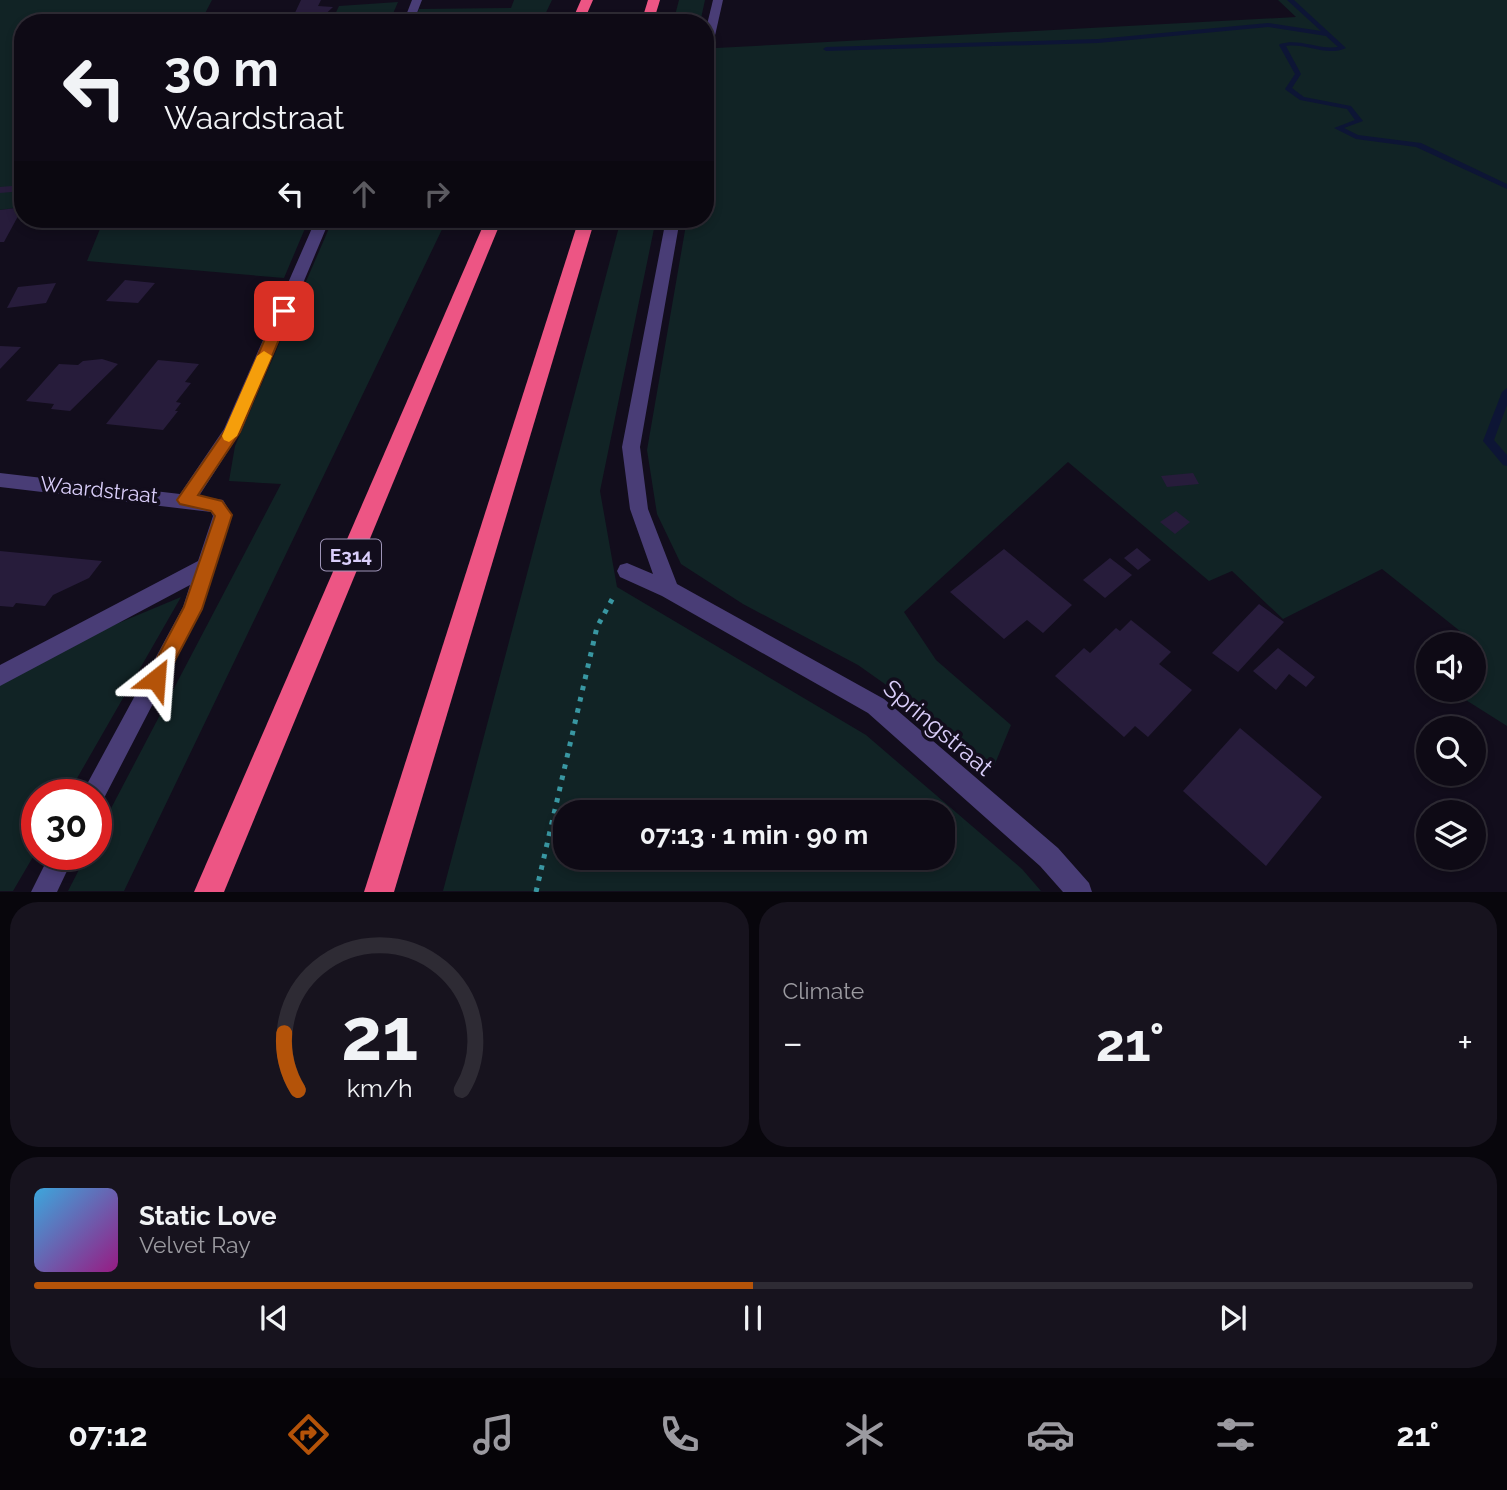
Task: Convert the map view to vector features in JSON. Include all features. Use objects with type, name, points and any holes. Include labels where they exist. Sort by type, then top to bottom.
[{"type":"highway","name":"E314","points":[[209,891],[490,228]]},
{"type":"highway","points":[[379,891],[584,228]]},
{"type":"street","points":[[714,18],[718,0]]},
{"type":"street","points":[[186,500],[232,432],[319,228]]},
{"type":"street","points":[[669,590],[639,509],[631,447],[671,228]]},
{"type":"street","name":"Waardstraat","points":[[0,480],[186,500],[216,505],[223,515],[192,609],[102,779]]},
{"type":"street","points":[[0,676],[207,566]]},
{"type":"street","name":"Springstraat","points":[[627,571],[669,590],[876,706],[1049,857],[1080,891]]},
{"type":"street","points":[[43,891],[54,870]]},
{"type":"path","points":[[536,891],[597,627],[627,571]]},
{"type":"shaded area","points":[[0,0],[212,0],[205,14],[14,14],[14,208],[0,210]]},
{"type":"shaded area","points":[[514,0],[552,0],[545,14],[417,14],[419,9],[511,8]]},
{"type":"shaded area","points":[[679,0],[705,0],[702,14],[675,14]]},
{"type":"shaded area","points":[[1278,0],[1507,0],[1507,726],[1469,702],[1486,702],[1486,632],[1461,632],[1382,569],[1283,619],[1232,571],[1209,581],[1068,462],[904,612],[936,660],[1011,725],[992,771],[916,706],[858,665],[743,604],[681,564],[657,514],[647,450],[685,228],[714,228],[716,48],[1296,17]]},
{"type":"shaded area","points":[[398,2],[393,14],[335,14],[339,6]]},
{"type":"shaded area","points":[[100,228],[305,228],[284,278],[87,261]]},
{"type":"shaded area","points":[[329,228],[443,228],[124,891],[68,891],[79,870],[112,870],[112,806],[281,484],[229,481],[235,446]]},
{"type":"shaded area","points":[[619,228],[654,228],[600,491],[617,587],[866,735],[942,800],[553,800],[553,870],[955,870],[955,811],[1022,869],[1041,891],[443,891]]},
{"type":"shaded area","points":[[181,597],[77,779],[21,779],[21,870],[25,870],[13,891],[0,891],[0,682],[49,652]]},
{"type":"building","points":[[301,0],[321,0],[318,6],[333,7],[326,14],[294,14]]},
{"type":"building","points":[[14,186],[14,192],[0,193],[0,187]]},
{"type":"building","points":[[14,208],[14,224],[4,242],[0,242],[0,210]]},
{"type":"building","points":[[125,280],[155,283],[138,303],[106,301]]},
{"type":"building","points":[[56,283],[46,303],[7,308],[18,287]]},
{"type":"building","points":[[0,346],[21,347],[0,369]]},
{"type":"building","points":[[102,359],[118,364],[70,411],[51,409],[54,404],[26,401],[59,364],[78,365],[83,361]]},
{"type":"building","points":[[158,360],[199,364],[185,382],[191,383],[176,402],[181,403],[175,411],[178,411],[163,430],[106,424]]},
{"type":"building","points":[[1193,473],[1199,484],[1167,487],[1161,476]]},
{"type":"building","points":[[1176,511],[1190,522],[1175,534],[1160,522]]},
{"type":"building","points":[[1137,548],[1151,560],[1138,570],[1124,558]]},
{"type":"building","points":[[1004,549],[1072,605],[1043,633],[1027,620],[1004,639],[950,592]]},
{"type":"building","points":[[0,551],[102,561],[89,578],[53,595],[45,606],[16,603],[13,607],[0,606]]},
{"type":"building","points":[[1110,558],[1132,575],[1105,598],[1083,580]]},
{"type":"building","points":[[1259,604],[1284,622],[1238,672],[1212,653]]},
{"type":"building","points":[[1131,620],[1171,652],[1159,664],[1192,690],[1148,737],[1135,726],[1124,737],[1055,676],[1084,648],[1090,653],[1116,628],[1120,631]]},
{"type":"building","points":[[1278,648],[1315,677],[1306,687],[1289,674],[1276,690],[1253,671]]},
{"type":"building","points":[[1240,728],[1322,797],[1266,866],[1183,791]]},
{"type":"waterway","points":[[1290,0],[1343,48],[1327,50],[1297,43],[1282,45],[1298,74],[1288,89],[1302,99],[1349,107],[1359,121],[1338,128],[1356,137],[1418,145],[1507,187]]},
{"type":"waterway","points":[[826,49],[1098,41],[1268,25],[1327,34]]},
{"type":"waterway","points":[[1507,392],[1488,441],[1507,462]]},
{"type":"slow traffic","points":[[229,436],[264,356]]},
{"type":"route","points":[[156,679],[192,609],[223,515],[216,505],[186,500],[232,432],[284,311]]}]
